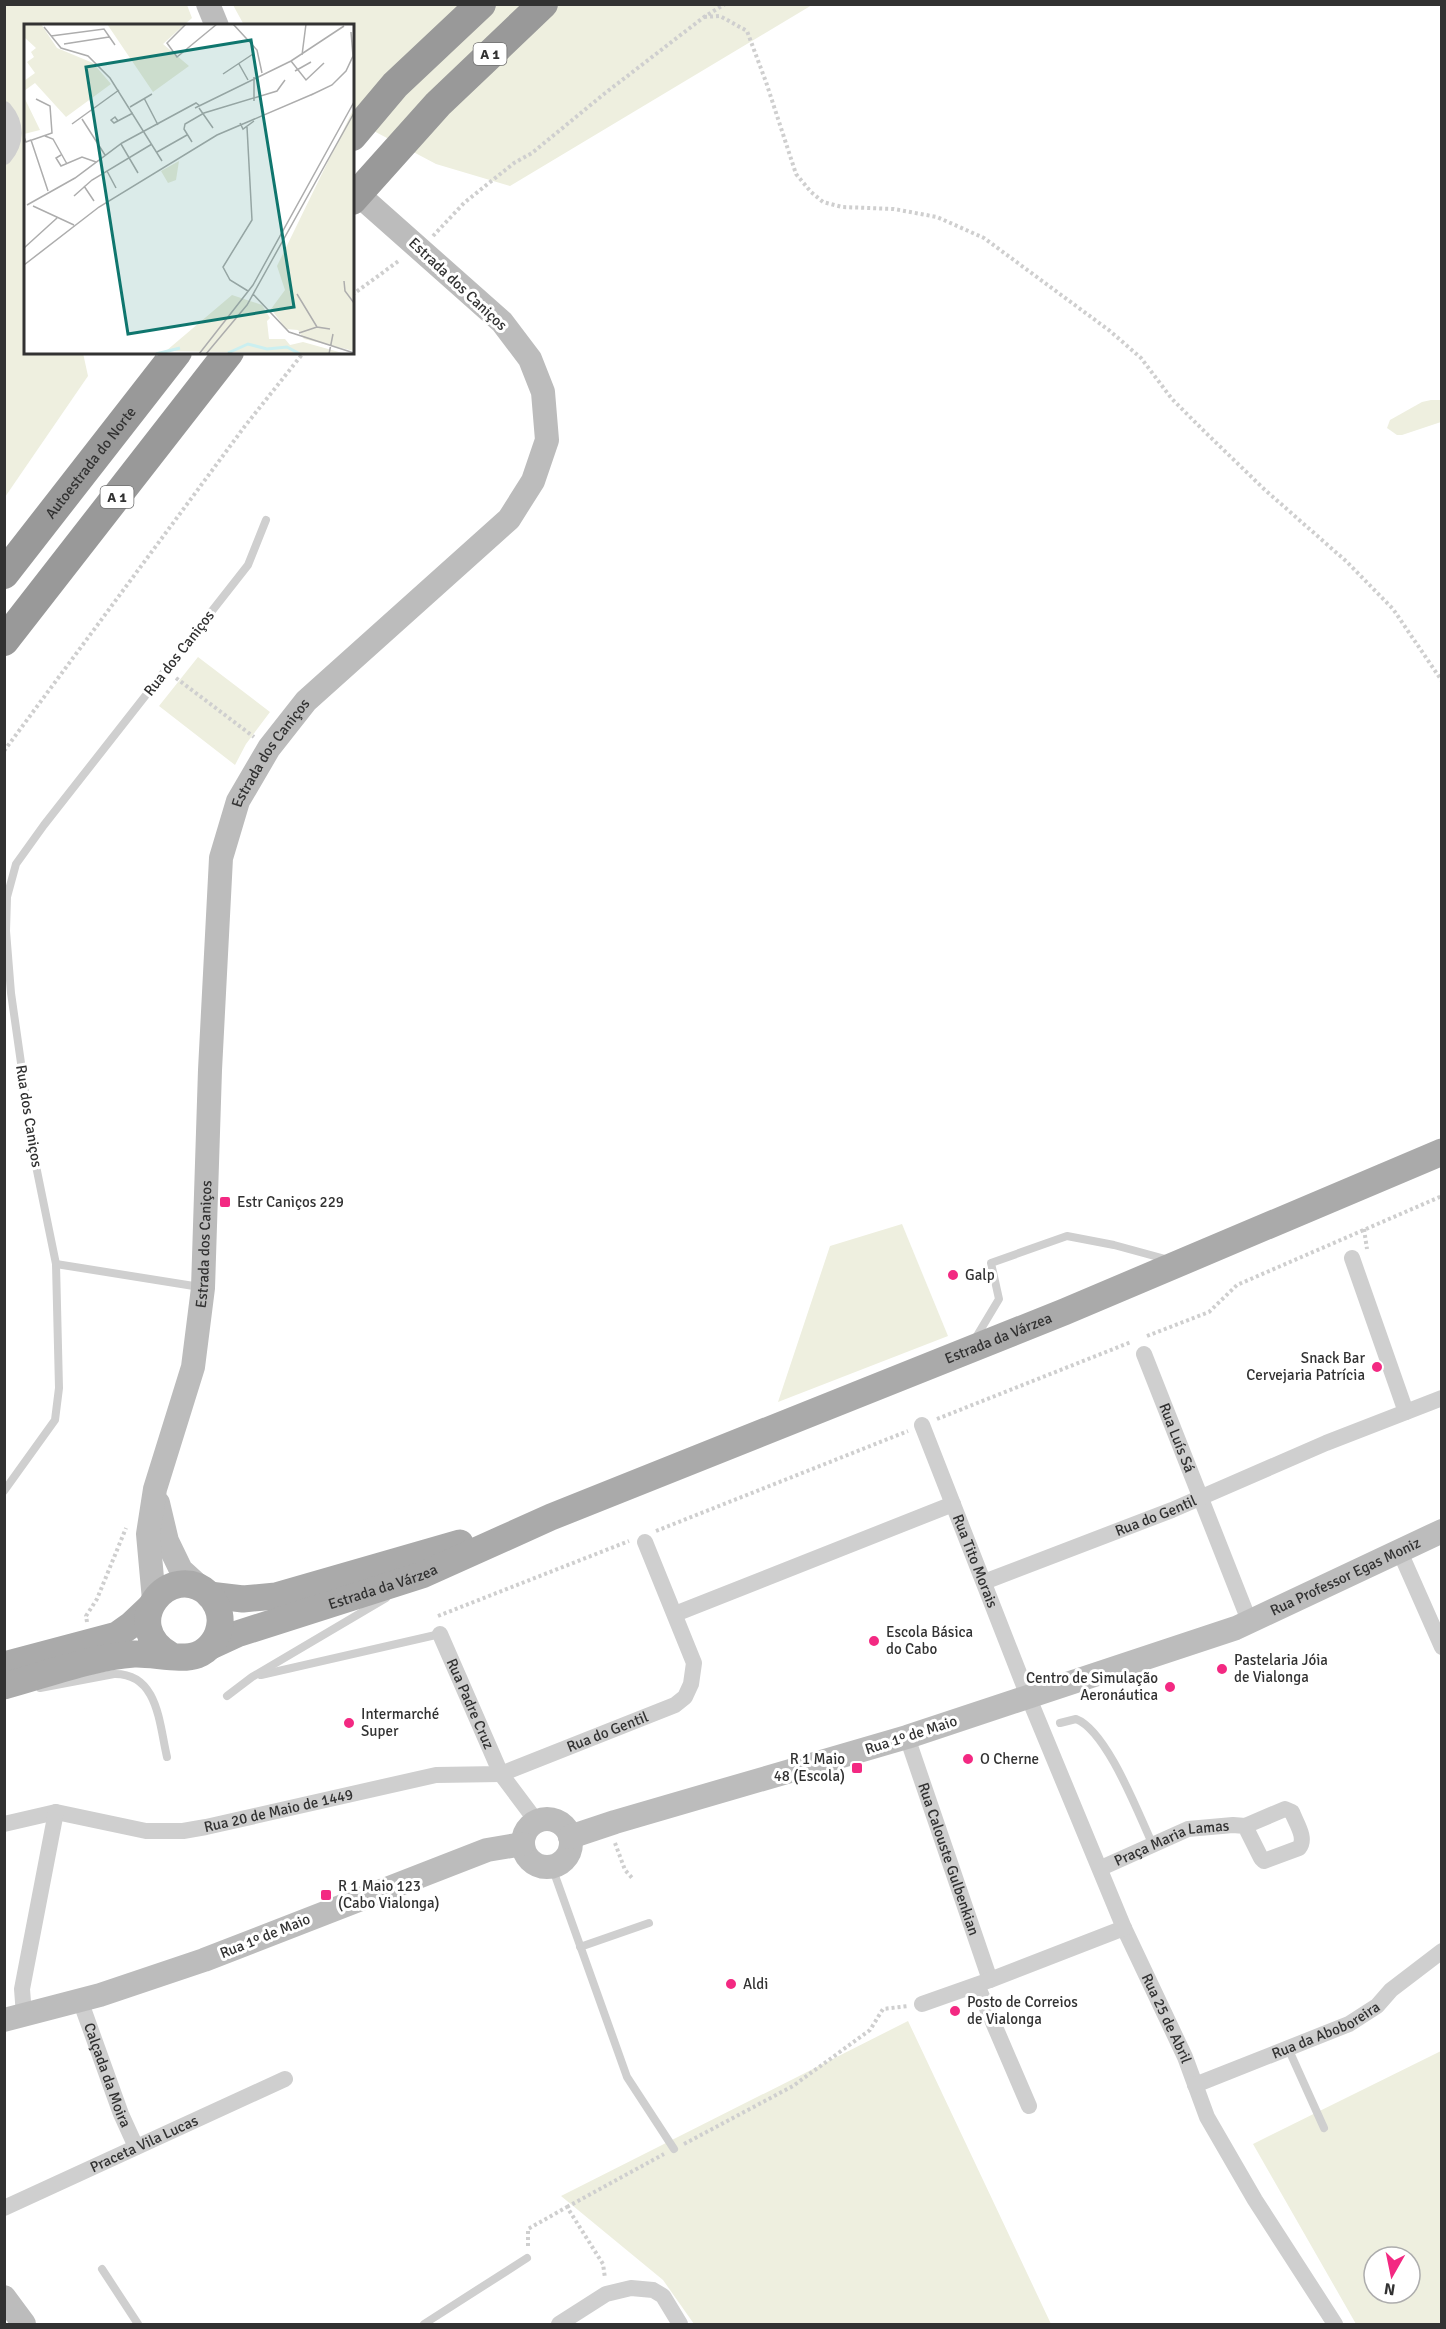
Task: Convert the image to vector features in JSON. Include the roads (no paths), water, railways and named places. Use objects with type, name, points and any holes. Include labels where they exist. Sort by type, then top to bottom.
[{"type":"highway","points":[[354,134],[395,85],[481,4]]},
{"type":"highway","name":"A 1","points":[[354,198],[438,104],[543,4]]},
{"type":"highway","name":"Autoestrada do Norte","points":[[4,574],[175,354]]},
{"type":"highway","name":"A 1","points":[[4,641],[228,354]]},
{"type":"main road","name":"Estrada da Várzea","points":[[4,1686],[96,1661],[133,1654],[179,1657],[196,1655],[237,1634],[422,1575],[551,1517],[969,1350],[1442,1152]]},
{"type":"main road","name":"Estrada da Várzea","points":[[4,1665],[117,1635],[131,1625],[159,1594],[179,1585],[189,1585],[206,1592],[243,1599],[276,1596],[551,1517]]},
{"type":"main road","points":[[206,1592],[218,1608],[220,1623],[216,1639],[211,1646]]},
{"type":"main road","points":[[152,1604],[147,1618],[151,1637],[156,1645],[170,1655]]},
{"type":"street","points":[[208,4],[216,24]]},
{"type":"street","points":[[4,109],[14,125],[15,136],[12,146],[4,157]]},
{"type":"street","name":"Estrada dos Caniços","points":[[152,1604],[148,1534],[155,1489],[193,1367],[203,1288],[210,1070],[221,858],[237,801],[269,748],[306,701],[509,519],[532,481],[547,440],[543,392],[530,359],[502,322],[354,191]]},
{"type":"street","points":[[1352,1258],[1406,1412]]},
{"type":"street","name":"Rua Luís Sá","points":[[1144,1354],[1250,1623]]},
{"type":"street","name":"Rua do Gentil","points":[[984,1582],[1172,1510],[1326,1443],[1442,1398]]},
{"type":"street","name":"Rua Tito Morais","points":[[922,1425],[1028,1696]]},
{"type":"street","name":"Estrada dos Caniços","points":[[155,1489],[162,1526],[181,1570],[206,1592]]},
{"type":"street","points":[[675,1614],[953,1504]]},
{"type":"street","name":"Rua Professor Egas Moniz","points":[[1250,1623],[1442,1531]]},
{"type":"street","name":"Rua do Gentil","points":[[501,1774],[680,1701],[691,1684],[694,1663],[645,1542]]},
{"type":"street","points":[[1400,1552],[1442,1647]]},
{"type":"street","name":"Rua 1º de Maio","points":[[570,1837],[907,1737],[1250,1623]]},
{"type":"street","name":"Rua Padre Cruz","points":[[440,1634],[501,1774]]},
{"type":"street","name":"Rua 25 de Abril","points":[[1028,1696],[1124,1928],[1185,2057],[1207,2117],[1255,2200],[1335,2325]]},
{"type":"street","name":"Rua Calouste Gulbenkian","points":[[907,1737],[984,1982],[1029,2106]]},
{"type":"street","points":[[501,1774],[537,1822]]},
{"type":"street","name":"Rua 20 de Maio de 1449","points":[[56,1812],[131,1829],[183,1831],[269,1814],[435,1775],[501,1774]]},
{"type":"street","points":[[4,1824],[56,1812],[22,1989],[14,2018]]},
{"type":"street","points":[[550,1820],[557,1822],[563,1826],[570,1837],[569,1852],[565,1859],[552,1867],[539,1866],[524,1851],[523,1844],[527,1831],[537,1822],[550,1820]]},
{"type":"street","name":"Praça Maria Lamas","points":[[1101,1868],[1152,1843],[1188,1829],[1245,1826]]},
{"type":"street","name":"Rua 1º de Maio","points":[[14,2018],[80,2000],[204,1960],[488,1850],[523,1844]]},
{"type":"street","points":[[922,2004],[1124,1928]]},
{"type":"street","name":"Rua da Aboboreira","points":[[1196,2085],[1364,2016],[1377,2006],[1391,1990],[1442,1951]]},
{"type":"street","name":"Calçada da Moira","points":[[80,2000],[121,2114],[136,2147]]},
{"type":"street","name":"Praceta Vila Lucas","points":[[4,2208],[285,2079]]},
{"type":"street","points":[[559,2325],[606,2294],[631,2288],[653,2290],[663,2296],[680,2325]]},
{"type":"street","points":[[4,2297],[24,2325]]},
{"type":"lane","name":"Rua dos Caniços","points":[[4,1491],[55,1420],[58,1388],[56,1264],[35,1161],[10,993],[6,931],[7,897],[16,864],[248,565],[266,520]]},
{"type":"lane","points":[[969,1350],[999,1299],[991,1263],[1067,1236],[1114,1245],[1181,1263]]},
{"type":"lane","points":[[56,1264],[203,1288]]},
{"type":"lane","points":[[227,1696],[252,1677],[422,1575]]},
{"type":"lane","points":[[252,1677],[440,1634]]},
{"type":"lane","points":[[4,1694],[114,1674],[135,1677],[142,1682],[153,1699],[167,1756]]},
{"type":"lane","points":[[1060,1724],[1077,1719],[1092,1730],[1107,1749],[1152,1843]]},
{"type":"lane","points":[[552,1867],[627,2077],[674,2149]]},
{"type":"lane","points":[[580,1947],[649,1923]]},
{"type":"lane","points":[[1288,2048],[1324,2128]]},
{"type":"lane","points":[[424,2325],[527,2258]]},
{"type":"lane","points":[[102,2268],[138,2325]]},
{"type":"place","name":"Estr Caniços 229","points":[[225,1202]]},
{"type":"place","name":"Galp","points":[[953,1275]]},
{"type":"place","name":"Snack Bar Cervejaria Patrícia","points":[[1377,1367]]},
{"type":"place","name":"Escola Básica do Cabo","points":[[874,1641]]},
{"type":"place","name":"Pastelaria Jóia de Vialonga","points":[[1222,1669]]},
{"type":"place","name":"Centro de Simulação Aeronáutica","points":[[1170,1687]]},
{"type":"place","name":"Intermarché Super","points":[[349,1723]]},
{"type":"place","name":"O Cherne","points":[[968,1759]]},
{"type":"place","name":"R 1 Maio 48 (Escola)","points":[[857,1768]]},
{"type":"place","name":"R 1 Maio 123 (Cabo Vialonga)","points":[[326,1895]]},
{"type":"place","name":"Aldi","points":[[731,1984]]},
{"type":"place","name":"Posto de Correios de Vialonga","points":[[955,2011]]}]
